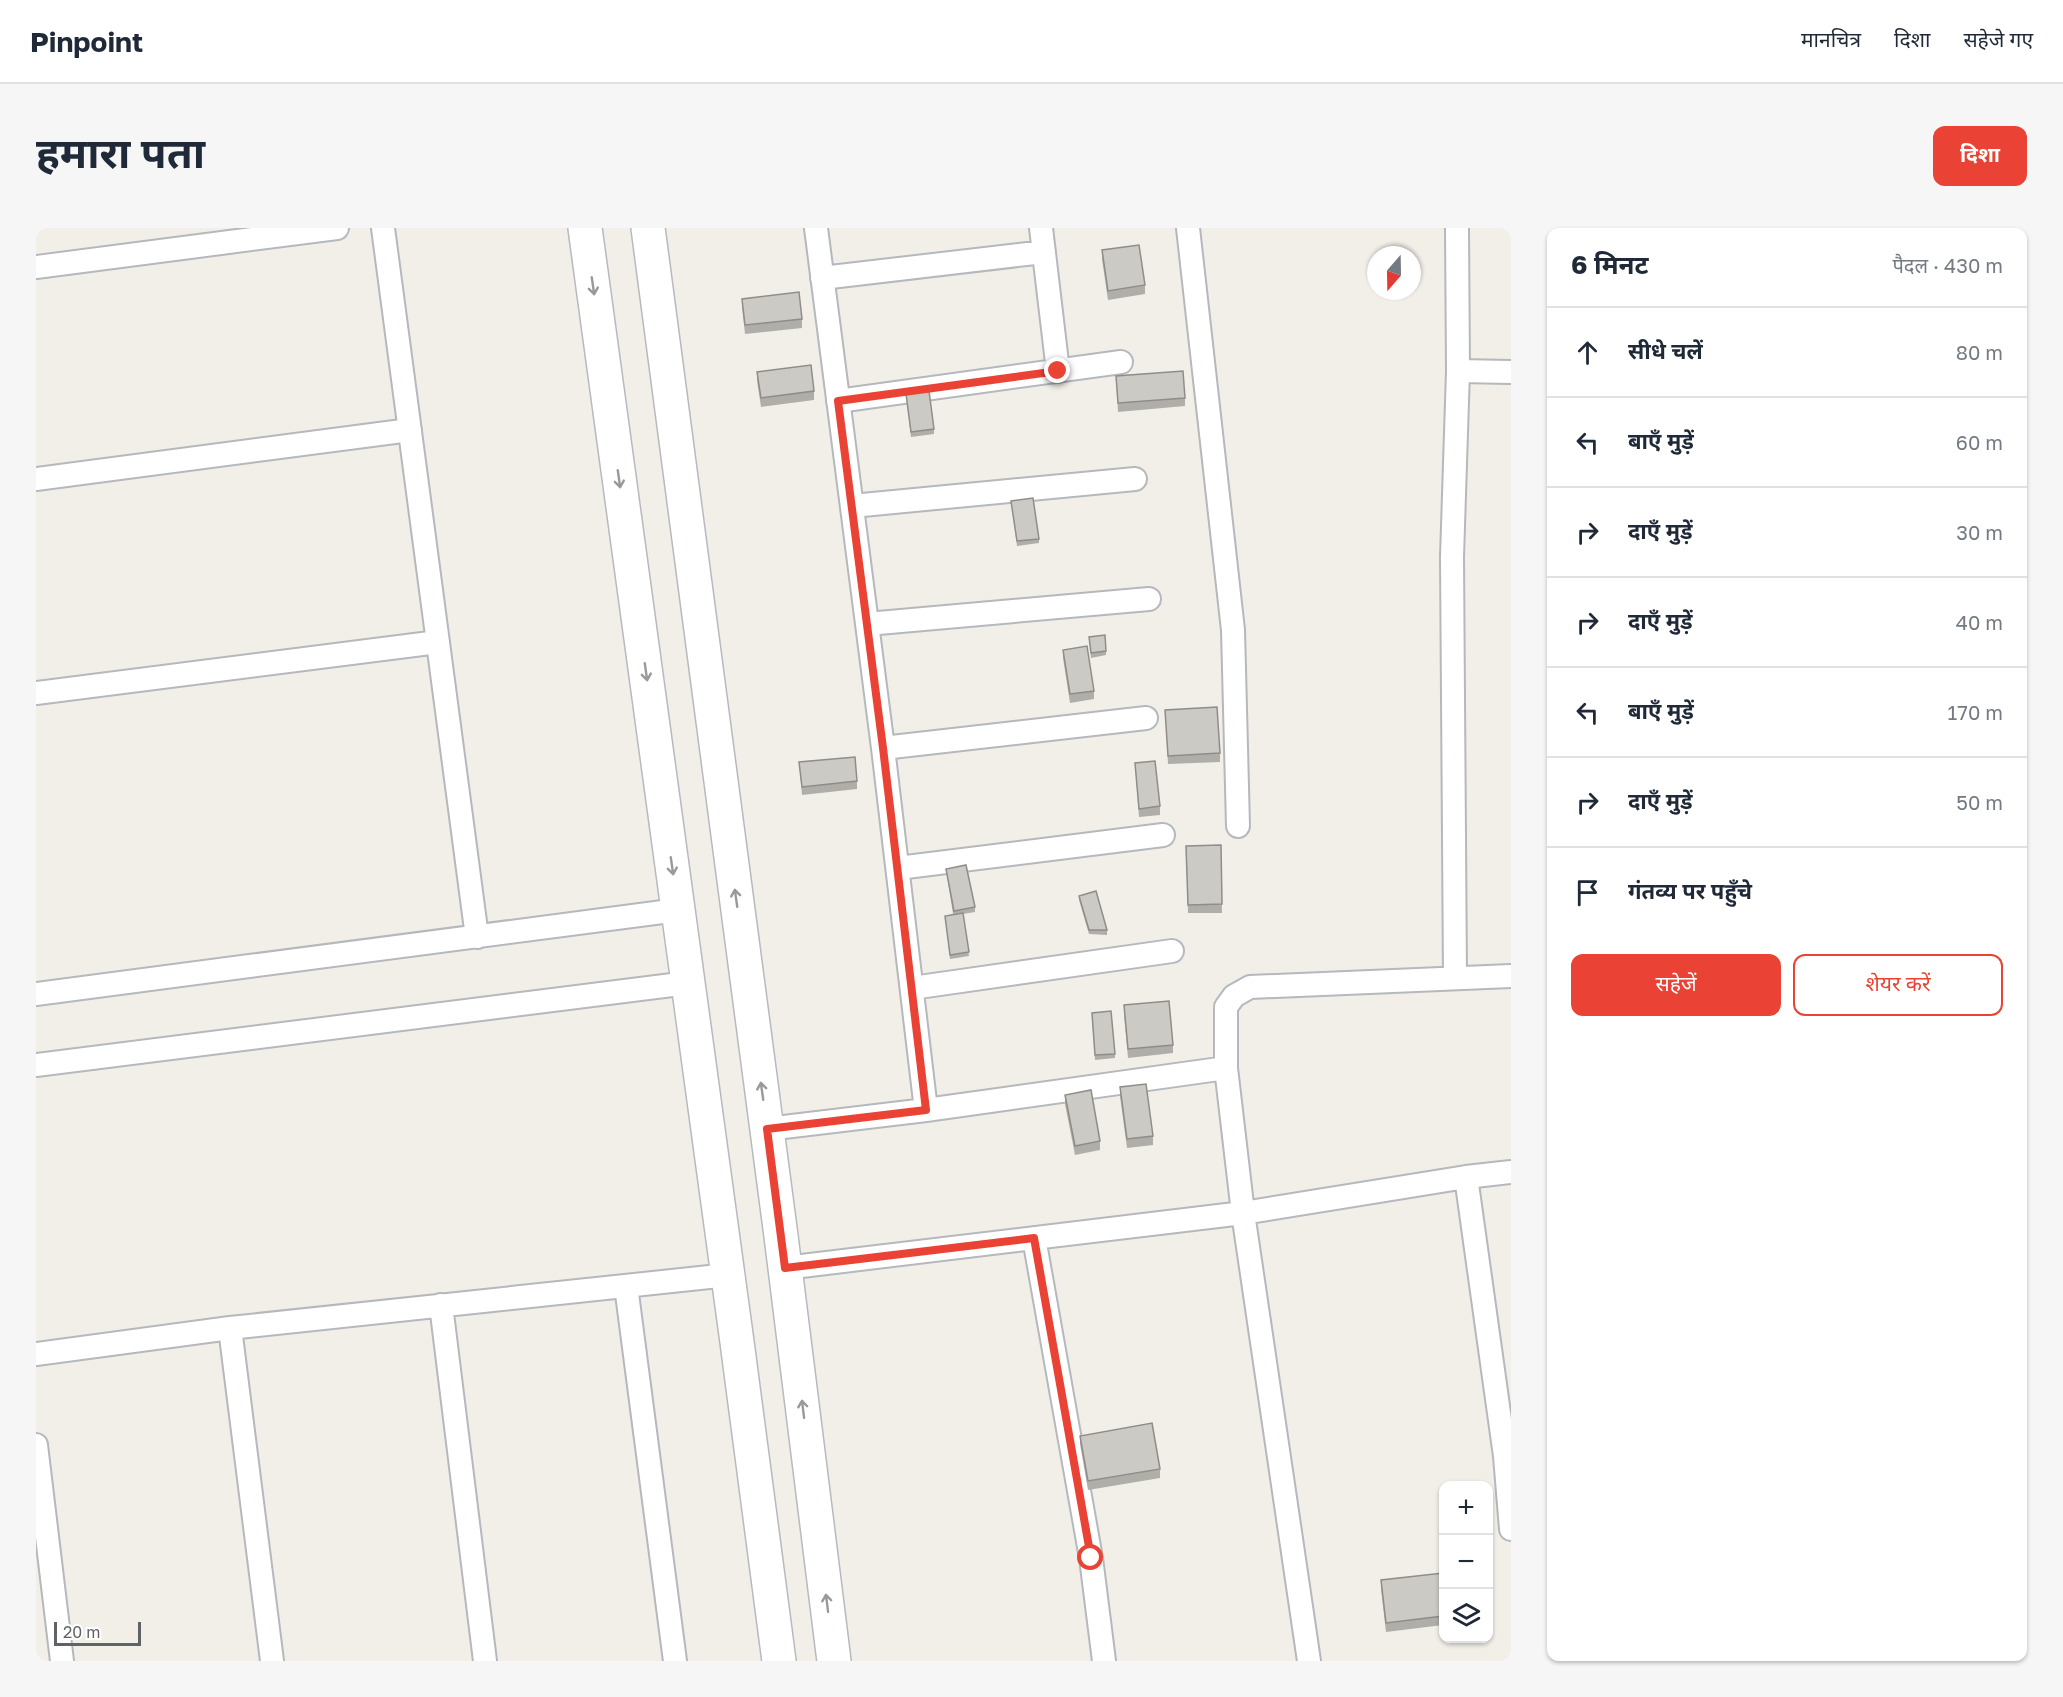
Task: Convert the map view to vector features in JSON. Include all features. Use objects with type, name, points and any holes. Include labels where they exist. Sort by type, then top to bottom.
[{"type":"street","points":[[36,267],[337,228]]},
{"type":"street","points":[[383,228],[477,937]]},
{"type":"street","points":[[585,228],[779,1661]]},
{"type":"street","points":[[648,228],[767,1129],[834,1661]]},
{"type":"street","points":[[816,228],[898,868],[926,1110]]},
{"type":"street","points":[[1041,228],[1058,371]]},
{"type":"street","points":[[1188,228],[1233,630],[1238,826]]},
{"type":"street","points":[[1455,977],[1452,556],[1458,371],[1457,228]]},
{"type":"street","points":[[822,278],[1044,252]]},
{"type":"street","points":[[838,401],[1121,362]]},
{"type":"street","points":[[1458,371],[1511,372]]},
{"type":"street","points":[[36,479],[410,430]]},
{"type":"street","points":[[852,506],[1135,479]]},
{"type":"street","points":[[867,624],[1149,599]]},
{"type":"street","points":[[36,693],[438,642]]},
{"type":"street","points":[[883,748],[1146,718]]},
{"type":"street","points":[[898,868],[1163,835]]},
{"type":"street","points":[[36,994],[678,910]]},
{"type":"street","points":[[912,988],[1172,951]]},
{"type":"street","points":[[1309,1661],[1243,1213],[1226,1068],[1226,1007],[1234,996],[1250,987],[1511,976]]},
{"type":"street","points":[[36,1065],[688,983]]},
{"type":"street","points":[[767,1129],[926,1110],[1226,1068]]},
{"type":"street","points":[[785,1268],[1243,1213],[1466,1177],[1511,1172]]},
{"type":"street","points":[[1466,1177],[1505,1456],[1511,1529]]},
{"type":"street","points":[[1034,1238],[1091,1558],[1104,1661]]},
{"type":"street","points":[[36,1353],[230,1328],[728,1275]]},
{"type":"street","points":[[626,1286],[675,1661]]},
{"type":"street","points":[[441,1305],[485,1661]]},
{"type":"street","points":[[230,1328],[272,1661]]},
{"type":"street","points":[[36,1445],[62,1661]]},
{"type":"building","points":[[1139,245],[1145,285],[1108,291],[1102,250]]},
{"type":"building","points":[[799,292],[802,319],[745,325],[742,299]]},
{"type":"building","points":[[811,365],[814,391],[761,398],[757,372]]},
{"type":"building","points":[[1183,371],[1185,398],[1118,403],[1116,376]]},
{"type":"building","points":[[929,391],[934,429],[911,432],[906,394]]},
{"type":"building","points":[[1033,498],[1039,539],[1017,541],[1011,501]]},
{"type":"building","points":[[1105,635],[1106,651],[1091,653],[1089,637]]},
{"type":"building","points":[[1087,646],[1094,691],[1070,694],[1063,650]]},
{"type":"building","points":[[1217,707],[1220,753],[1168,756],[1165,710]]},
{"type":"building","points":[[855,757],[857,781],[802,787],[799,762]]},
{"type":"building","points":[[1155,761],[1160,806],[1139,809],[1135,763]]},
{"type":"building","points":[[1221,845],[1222,904],[1188,905],[1186,846]]},
{"type":"building","points":[[966,865],[975,907],[954,911],[946,869]]},
{"type":"building","points":[[1096,891],[1107,930],[1089,930],[1079,896]]},
{"type":"building","points":[[963,913],[969,952],[950,955],[945,916]]},
{"type":"building","points":[[1169,1001],[1173,1045],[1128,1049],[1124,1005]]},
{"type":"building","points":[[1111,1011],[1115,1054],[1095,1055],[1092,1013]]},
{"type":"building","points":[[1146,1084],[1153,1136],[1127,1139],[1120,1087]]},
{"type":"building","points":[[1091,1090],[1100,1141],[1075,1146],[1065,1095]]},
{"type":"building","points":[[1152,1423],[1160,1469],[1088,1481],[1080,1436]]},
{"type":"building","points":[[1439,1573],[1439,1616],[1386,1623],[1381,1580]]},
{"type":"route","points":[[1058,371],[838,401],[883,748],[926,1110],[767,1129],[785,1268],[1034,1238],[1091,1558]]}]
